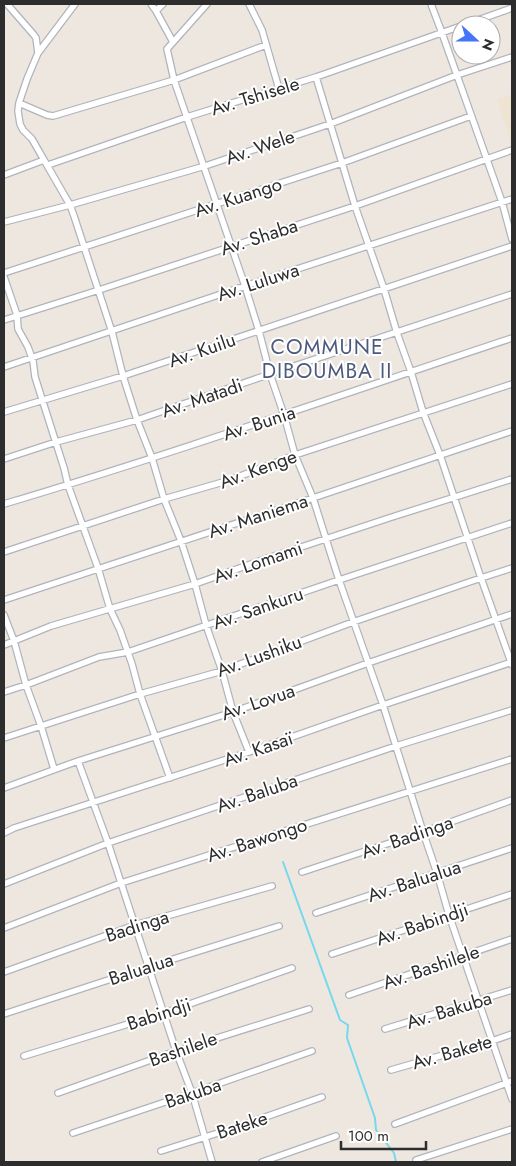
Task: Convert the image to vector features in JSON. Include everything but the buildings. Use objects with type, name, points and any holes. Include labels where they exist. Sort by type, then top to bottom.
[{"type":"street","points":[[7,4],[34,34],[38,53]]},
{"type":"street","points":[[75,4],[38,53],[26,79],[19,103],[20,124],[32,139],[70,205],[99,290],[137,420],[152,458],[164,499],[181,541],[233,712],[249,752]]},
{"type":"street","points":[[151,4],[172,42]]},
{"type":"street","points":[[156,11],[163,4]]},
{"type":"street","points":[[207,4],[167,49],[174,80],[245,286],[295,455],[313,498],[353,622],[383,705],[462,956],[492,1041],[510,1082],[512,1099]]},
{"type":"street","points":[[249,4],[262,30],[279,89]]},
{"type":"street","points":[[430,4],[502,202],[512,239]]},
{"type":"street","name":"Av. Tshisele","points":[[493,15],[512,8]]},
{"type":"street","name":"Av. Tshisele","points":[[4,175],[316,77],[451,30]]},
{"type":"street","points":[[19,103],[53,116],[174,80],[266,45]]},
{"type":"street","name":"Av. Wele","points":[[4,222],[205,166],[330,124],[457,75],[512,57]]},
{"type":"street","points":[[316,77],[355,206],[384,289],[396,333],[455,497],[495,620],[512,663]]},
{"type":"street","name":"Av. Kuango","points":[[4,273],[342,163],[471,116]]},
{"type":"street","name":"Av. Shaba","points":[[4,320],[355,206],[512,150]]},
{"type":"street","name":"Av. Luluwa","points":[[4,367],[512,199]]},
{"type":"street","name":"Av. Kuilu","points":[[4,412],[123,376],[512,246]]},
{"type":"street","points":[[4,277],[17,315],[18,329],[33,361],[35,377],[68,485],[98,568],[110,609],[128,652],[140,694],[170,778]]},
{"type":"street","name":"Av. Matadi","points":[[4,459],[56,442],[137,420],[512,294]]},
{"type":"street","name":"Av. Bunia","points":[[4,504],[284,415],[512,338]]},
{"type":"street","name":"Av. Kenge","points":[[4,552],[164,499],[230,480],[295,455],[512,384]]},
{"type":"street","name":"Av. Maniema","points":[[4,600],[512,432]]},
{"type":"street","name":"Av. Lomami","points":[[4,645],[51,626],[195,584],[265,559],[512,479]]},
{"type":"street","name":"Av. Sankuru","points":[[4,692],[99,657],[128,652],[512,523]]},
{"type":"street","name":"Av. Lushiku","points":[[4,738],[140,694],[222,671],[353,622],[512,568]]},
{"type":"street","name":"Av. Lovua","points":[[4,788],[78,761],[233,712],[512,614]]},
{"type":"street","points":[[4,615],[14,641],[26,685],[54,770]]},
{"type":"street","name":"Av. Kasaï","points":[[4,833],[14,828],[249,752],[383,705],[512,663]]},
{"type":"street","name":"Av. Baluba","points":[[4,884],[108,843],[396,746],[512,710]]},
{"type":"street","name":"Av. Bawongo","points":[[4,928],[121,883],[512,759]]},
{"type":"street","points":[[78,761],[108,843],[176,1051],[192,1093],[212,1162]]},
{"type":"street","name":"Av. Badinga","points":[[302,872],[512,800]]},
{"type":"street","name":"Av. Balualua","points":[[316,913],[512,848]]},
{"type":"street","name":"Badinga","points":[[4,972],[135,925],[272,886]]},
{"type":"street","name":"Av. Babindji","points":[[332,954],[512,894]]},
{"type":"street","name":"Balualua","points":[[4,1014],[279,926]]},
{"type":"street","name":"Av. Bashilele","points":[[349,995],[512,938]]},
{"type":"street","name":"Babindji","points":[[24,1056],[164,1013],[292,968]]},
{"type":"street","name":"Av. Bakuba","points":[[386,1029],[512,990]]},
{"type":"street","name":"Bashilele","points":[[58,1093],[176,1051],[309,1008]]},
{"type":"street","name":"Av. Bakete","points":[[391,1070],[512,1034]]},
{"type":"street","name":"Bakuba","points":[[73,1133],[312,1051]]},
{"type":"street","points":[[395,1124],[510,1082]]},
{"type":"street","name":"Bateke","points":[[161,1151],[322,1098]]},
{"type":"street","points":[[416,1160],[512,1129]]},
{"type":"street","points":[[262,1162],[336,1136]]},
{"type":"shaded area","points":[[512,95],[512,146],[497,100]]},
{"type":"waterway","points":[[283,862],[340,1020],[348,1025],[347,1038],[375,1118],[376,1130],[394,1153],[396,1162]]},
{"type":"district","name":"COMMUNE DIBOUMBA II","points":[[327,359]]}]
